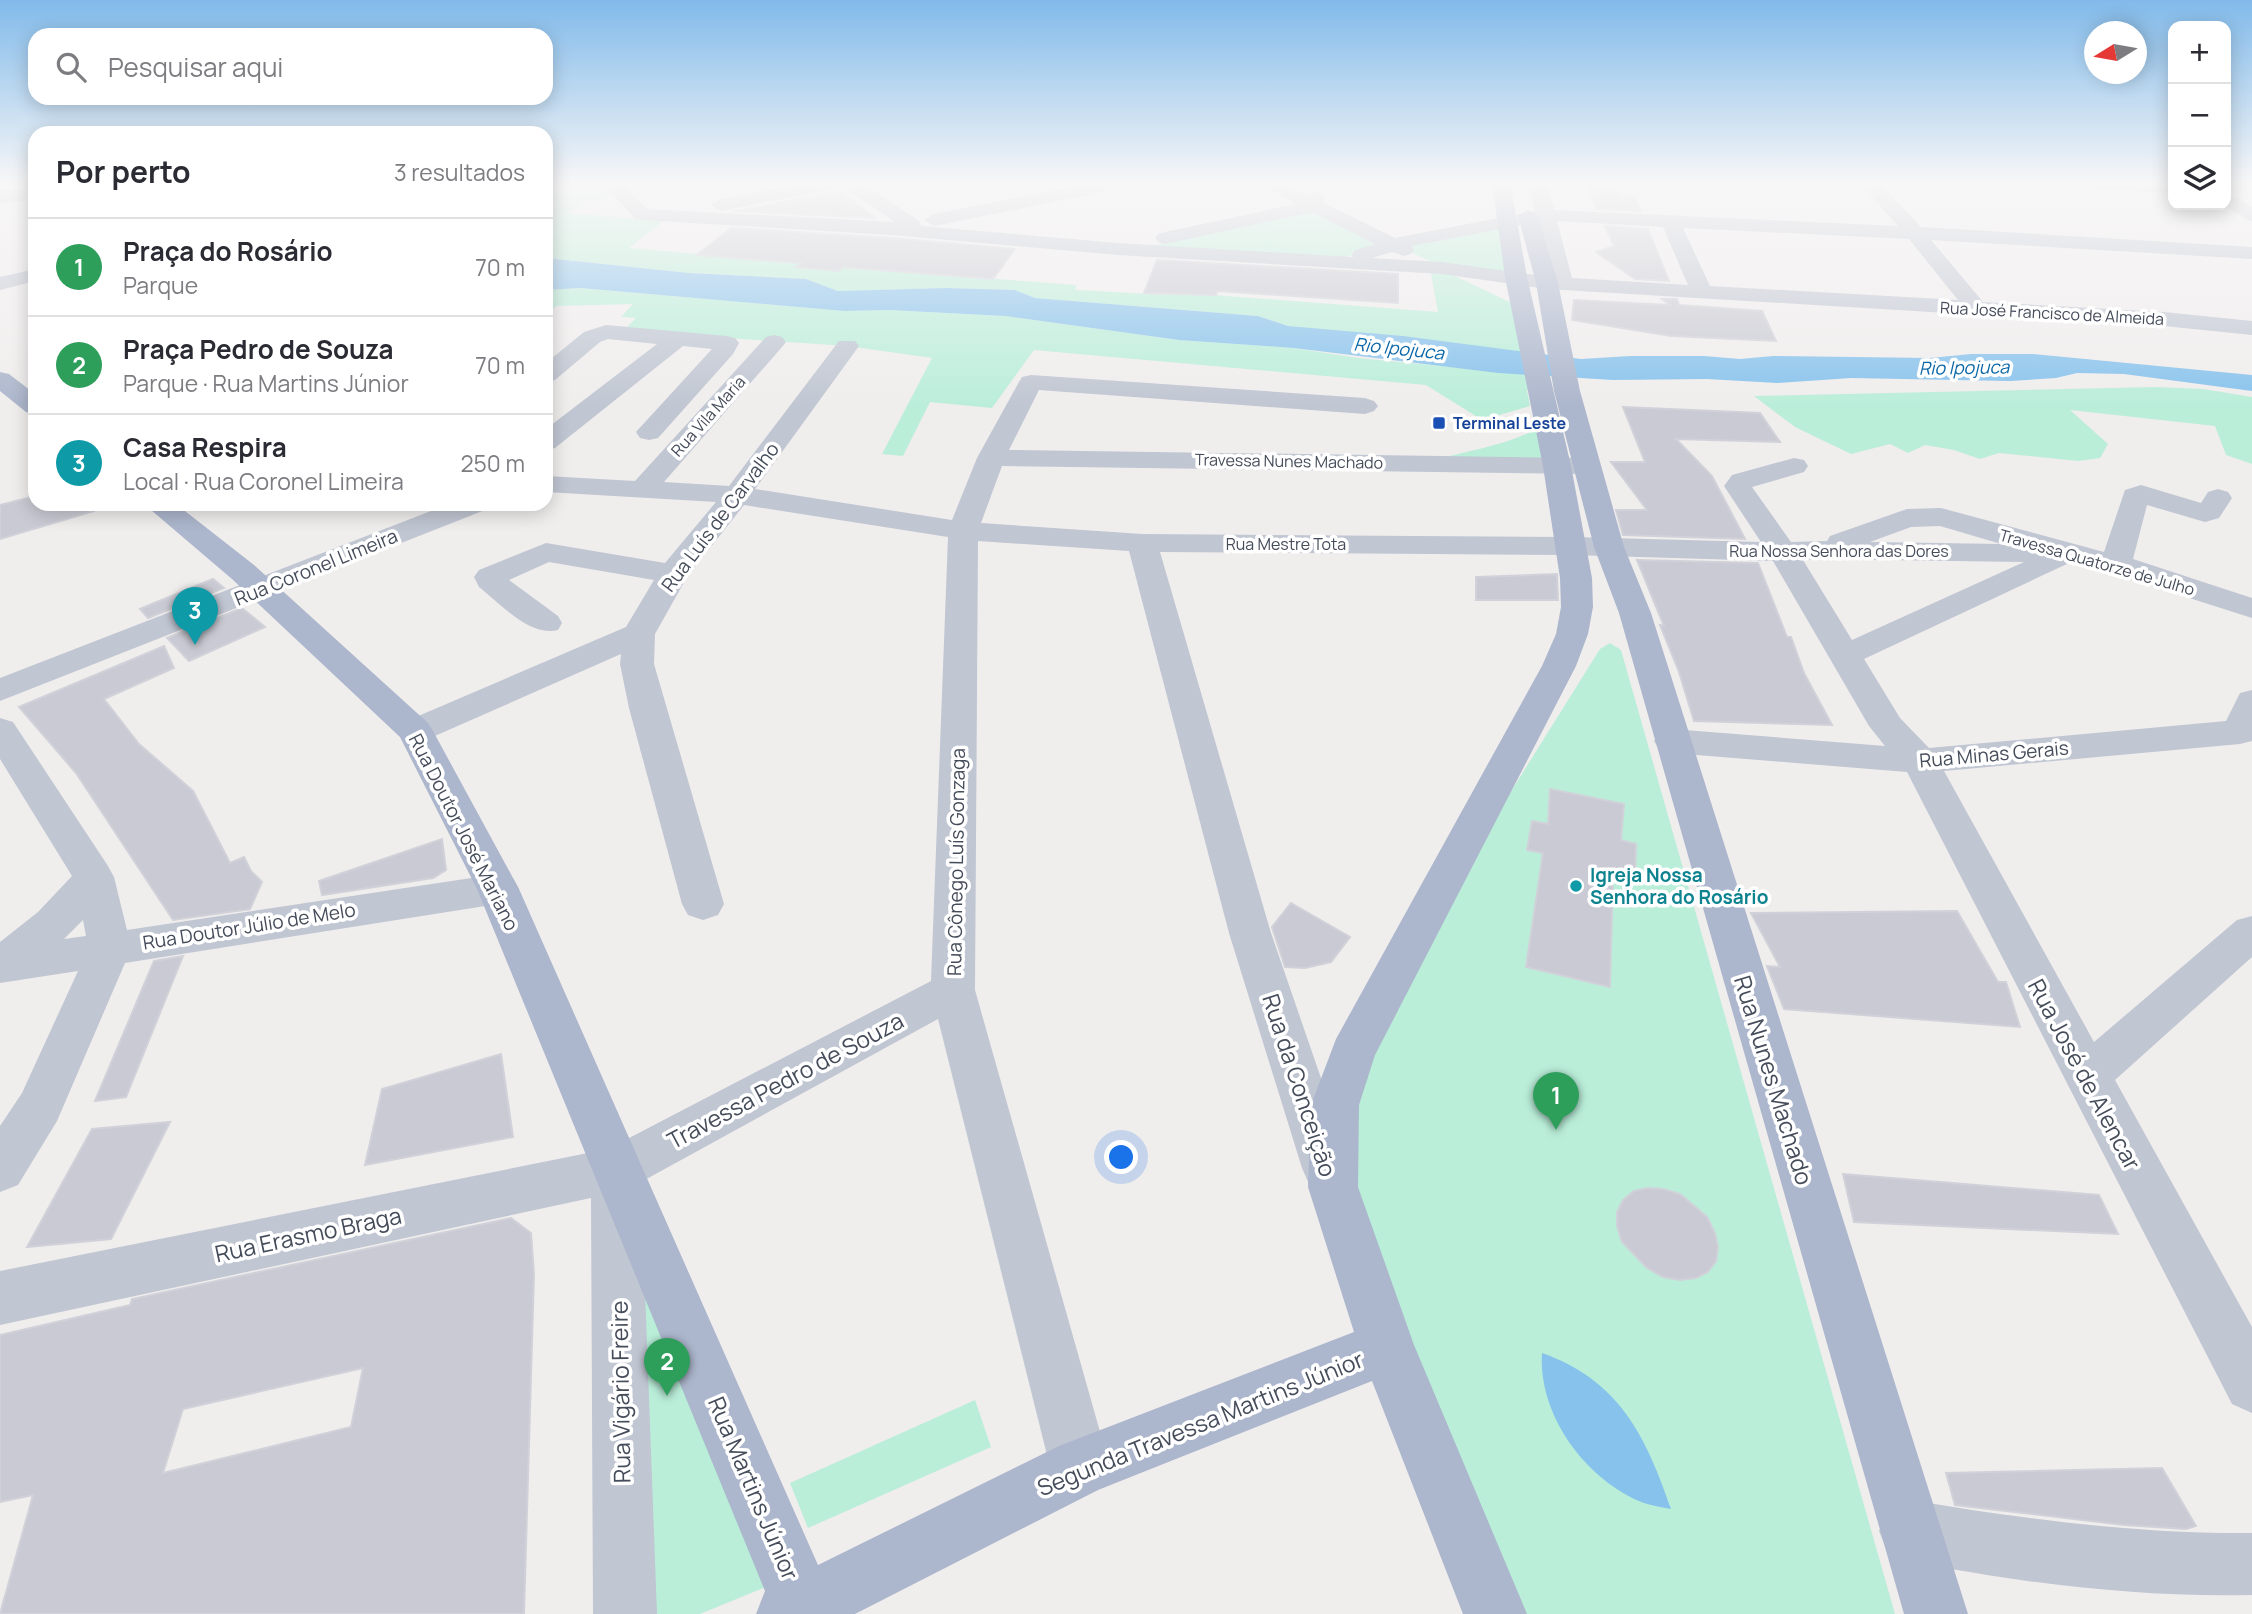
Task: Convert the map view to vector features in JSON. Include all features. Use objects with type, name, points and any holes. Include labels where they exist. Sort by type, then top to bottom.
[{"type":"main road","points":[[1333,1187],[1335,1105],[1352,1054],[1559,666],[1572,634],[1590,546],[1587,466],[1525,316],[1513,257]]},
{"type":"main road","points":[[1555,284],[1554,391],[1558,466],[1590,546]]},
{"type":"main road","points":[[0,379],[28,397]]},
{"type":"main road","name":"Rua Doutor José Mariano","points":[[167,511],[243,572],[415,731],[498,889],[616,1170]]},
{"type":"main road","name":"Rua Nunes Machado","points":[[1590,546],[1635,613],[1936,1614]]},
{"type":"main road","name":"Rua Martins Júnior","points":[[616,1170],[800,1612]]},
{"type":"main road","name":"Rua da Conceição","points":[[1333,1187],[1387,1347],[1495,1614]]},
{"type":"main road","name":"Segunda Travessa Martins Júnior","points":[[800,1612],[1080,1467],[1387,1347]]},
{"type":"street","points":[[1253,257],[1442,268]]},
{"type":"street","points":[[1329,262],[1347,257]]},
{"type":"street","points":[[1427,257],[1525,316]]},
{"type":"street","points":[[1548,257],[1555,284]]},
{"type":"street","points":[[1687,257],[1702,292]]},
{"type":"street","points":[[1935,257],[1977,309]]},
{"type":"street","name":"Rua José Francisco de Almeida","points":[[1442,268],[1555,284],[2164,319],[2252,328]]},
{"type":"street","points":[[0,284],[28,277]]},
{"type":"street","points":[[553,364],[599,334],[680,337],[724,342],[727,345],[725,349],[649,432]]},
{"type":"street","points":[[553,437],[680,337]]},
{"type":"street","name":"Rua Vila Maria","points":[[642,490],[774,342]]},
{"type":"street","name":"Rua Luís de Carvalho","points":[[703,904],[647,708],[637,664],[639,634],[673,574],[737,495],[847,346]]},
{"type":"street","name":"Rua Cônego Luís Gonzaga","points":[[1080,1467],[953,990],[964,531],[991,458],[1031,382],[1365,406]]},
{"type":"street","name":"Travessa Nunes Machado","points":[[991,458],[1587,466]]},
{"type":"street","name":"Rua José de Alencar","points":[[1794,466],[1754,477],[1738,486],[1783,552],[1887,726],[1920,761],[2086,1077],[2252,1384]]},
{"type":"street","name":"Rua Mestre Tota","points":[[553,484],[737,495],[964,531],[1142,542],[1590,546]]},
{"type":"street","points":[[2116,564],[2136,496],[2141,494],[2205,513],[2210,512],[2218,498]]},
{"type":"street","name":"Rua Coronel Limeira","points":[[0,690],[458,511]]},
{"type":"street","name":"Travessa Quatorze de Julho","points":[[1817,550],[1907,518],[1941,517],[2069,554],[2116,564],[2252,608]]},
{"type":"street","name":"Rua da Conceição","points":[[1142,542],[1250,933],[1333,1187]]},
{"type":"street","name":"Rua Nossa Senhora das Dores","points":[[1590,546],[1783,552],[1817,550],[2069,554]]},
{"type":"street","points":[[546,622],[490,580],[490,577],[546,552],[673,574]]},
{"type":"street","points":[[1846,655],[2069,554]]},
{"type":"street","points":[[415,731],[639,634]]},
{"type":"street","name":"Rua Minas Gerais","points":[[1672,741],[1920,761],[2248,724]]},
{"type":"street","points":[[0,730],[94,877],[110,947],[20,1110],[0,1169]]},
{"type":"street","points":[[0,965],[68,911],[94,877]]},
{"type":"street","name":"Rua Doutor Júlio de Melo","points":[[0,965],[498,889]]},
{"type":"street","points":[[2086,1077],[2252,932]]},
{"type":"street","name":"Travessa Pedro de Souza","points":[[616,1170],[953,990]]},
{"type":"street","name":"Rua Erasmo Braga","points":[[0,1298],[616,1170]]},
{"type":"street","name":"Rua Vigário Freire","points":[[616,1170],[625,1614]]},
{"type":"street","points":[[1910,1531],[2032,1550],[2182,1564],[2252,1564]]},
{"type":"green space","points":[[553,257],[736,257],[801,263],[797,267],[839,271],[842,267],[1076,285],[1075,290],[1172,295],[1174,292],[1438,312],[1430,268],[1440,269],[1520,307],[1533,354],[1288,326],[1258,316],[1035,298],[1015,290],[947,288],[838,291],[806,279],[689,273]]},
{"type":"green space","points":[[1270,257],[1343,257],[1328,261]]},
{"type":"green space","points":[[1422,257],[1511,257],[1513,273],[1442,267]]},
{"type":"green space","points":[[580,288],[844,311],[889,310],[1005,316],[1179,340],[1294,348],[1358,358],[1537,375],[1540,390],[1527,390],[1530,406],[1482,420],[1426,385],[1034,350],[992,408],[930,402],[903,456],[882,454],[932,358],[847,346],[623,331],[636,318],[621,317],[633,304],[556,306],[553,309],[553,290]]},
{"type":"green space","points":[[2155,387],[2203,389],[2252,397],[2252,464],[2226,455],[2215,426],[2070,410],[2108,444],[2100,458],[2078,461],[1999,453],[1980,459],[1954,450],[1925,445],[1908,453],[1890,444],[1851,454],[1795,427],[1754,396]]},
{"type":"green space","points":[[1542,426],[1544,459],[1439,459],[1504,442]]},
{"type":"green space","points":[[1610,643],[1621,650],[1895,1614],[1517,1614],[1351,1191],[1357,1108],[1370,1052],[1500,809],[1600,649]]},
{"type":"green space","points":[[625,1212],[783,1580],[700,1614],[635,1614]]},
{"type":"green space","points":[[975,1400],[991,1447],[808,1528],[790,1483]]},
{"type":"water","name":"Rio Ipojuca","points":[[553,259],[689,273],[806,279],[838,291],[947,288],[1015,290],[1035,298],[1258,316],[1288,326],[1403,336],[1581,359],[1630,356],[1740,359],[1773,356],[1930,358],[1971,354],[2033,354],[2252,375],[2252,391],[2124,374],[2077,373],[2056,378],[2010,381],[1851,378],[1777,383],[1707,379],[1613,380],[1498,373],[1294,348],[1179,340],[1005,316],[889,310],[844,311],[580,288],[553,290]]},
{"type":"water","points":[[1542,1353],[1569,1364],[1591,1378],[1626,1414],[1651,1458],[1671,1509],[1643,1502],[1619,1490],[1583,1460],[1556,1420],[1543,1376]]},
{"type":"building","points":[[727,257],[1009,257],[993,279],[842,267],[839,271],[796,267],[801,263]]},
{"type":"building","points":[[1604,257],[1659,257],[1669,281],[1635,279]]},
{"type":"building","points":[[1157,260],[1398,274],[1398,303],[1217,291],[1216,295],[1144,293]]},
{"type":"building","points":[[1662,299],[1677,299],[1679,305],[1762,311],[1776,341],[1671,336],[1572,320],[1574,300],[1670,305]]},
{"type":"building","points":[[1623,407],[1760,413],[1780,442],[1676,439],[1712,476],[1745,539],[1623,535],[1616,510],[1647,510],[1611,462],[1645,462]]},
{"type":"building","points":[[28,498],[28,511],[94,511],[0,539],[0,505]]},
{"type":"building","points":[[1637,560],[1758,563],[1787,637],[1791,637],[1804,673],[1832,725],[1694,721],[1679,672],[1660,625],[1664,626]]},
{"type":"building","points":[[1557,574],[1558,600],[1476,600],[1476,577]]},
{"type":"building","points":[[213,579],[224,588],[148,618],[140,609]]},
{"type":"building","points":[[242,608],[265,627],[189,661],[167,638]]},
{"type":"building","points":[[164,646],[174,668],[104,699],[139,744],[193,791],[230,863],[244,857],[251,871],[262,882],[250,909],[173,920],[76,773],[19,707]]},
{"type":"building","name":"Igreja Nossa Senhora do Rosário","points":[[1550,789],[1624,804],[1621,840],[1636,844],[1635,879],[1613,874],[1610,987],[1526,967],[1543,853],[1527,850],[1532,821],[1548,824]]},
{"type":"building","points":[[442,839],[446,870],[433,878],[322,895],[319,881]]},
{"type":"building","points":[[1291,903],[1350,937],[1331,962],[1305,968],[1285,967],[1272,927]]},
{"type":"building","points":[[1957,911],[1998,982],[2006,982],[2020,1027],[1784,1009],[1767,966],[1780,967],[1751,913]]},
{"type":"building","points":[[183,956],[126,1097],[95,1101],[154,961]]},
{"type":"building","points":[[501,1054],[513,1137],[365,1165],[382,1089]]},
{"type":"building","points":[[170,1122],[111,1239],[27,1247],[92,1129]]},
{"type":"building","points":[[1843,1174],[2099,1195],[2118,1234],[1854,1222]]},
{"type":"building","points":[[1648,1188],[1680,1194],[1707,1217],[1718,1247],[1716,1261],[1708,1272],[1696,1278],[1680,1280],[1663,1277],[1647,1268],[1622,1242],[1617,1226],[1617,1212],[1623,1200],[1634,1191]]},
{"type":"building","points":[[511,1218],[531,1233],[534,1274],[524,1614],[0,1614],[33,1495],[0,1502],[0,1335],[130,1305],[132,1299]],"holes":[[[363,1368],[351,1427],[163,1473],[183,1409]]]},
{"type":"building","points":[[2162,1468],[2196,1526],[2186,1529],[2124,1525],[1955,1505],[1946,1473]]},
{"type":"place","name":"Terminal Leste","points":[[1439,423]]},
{"type":"place","name":"Casa Respira","points":[[195,645]]},
{"type":"place","name":"Igreja Nossa Senhora do Rosário","points":[[1576,886]]},
{"type":"place","name":"Praça do Rosário","points":[[1556,1130]]},
{"type":"place","name":"Praça Pedro de Souza","points":[[667,1396]]}]
